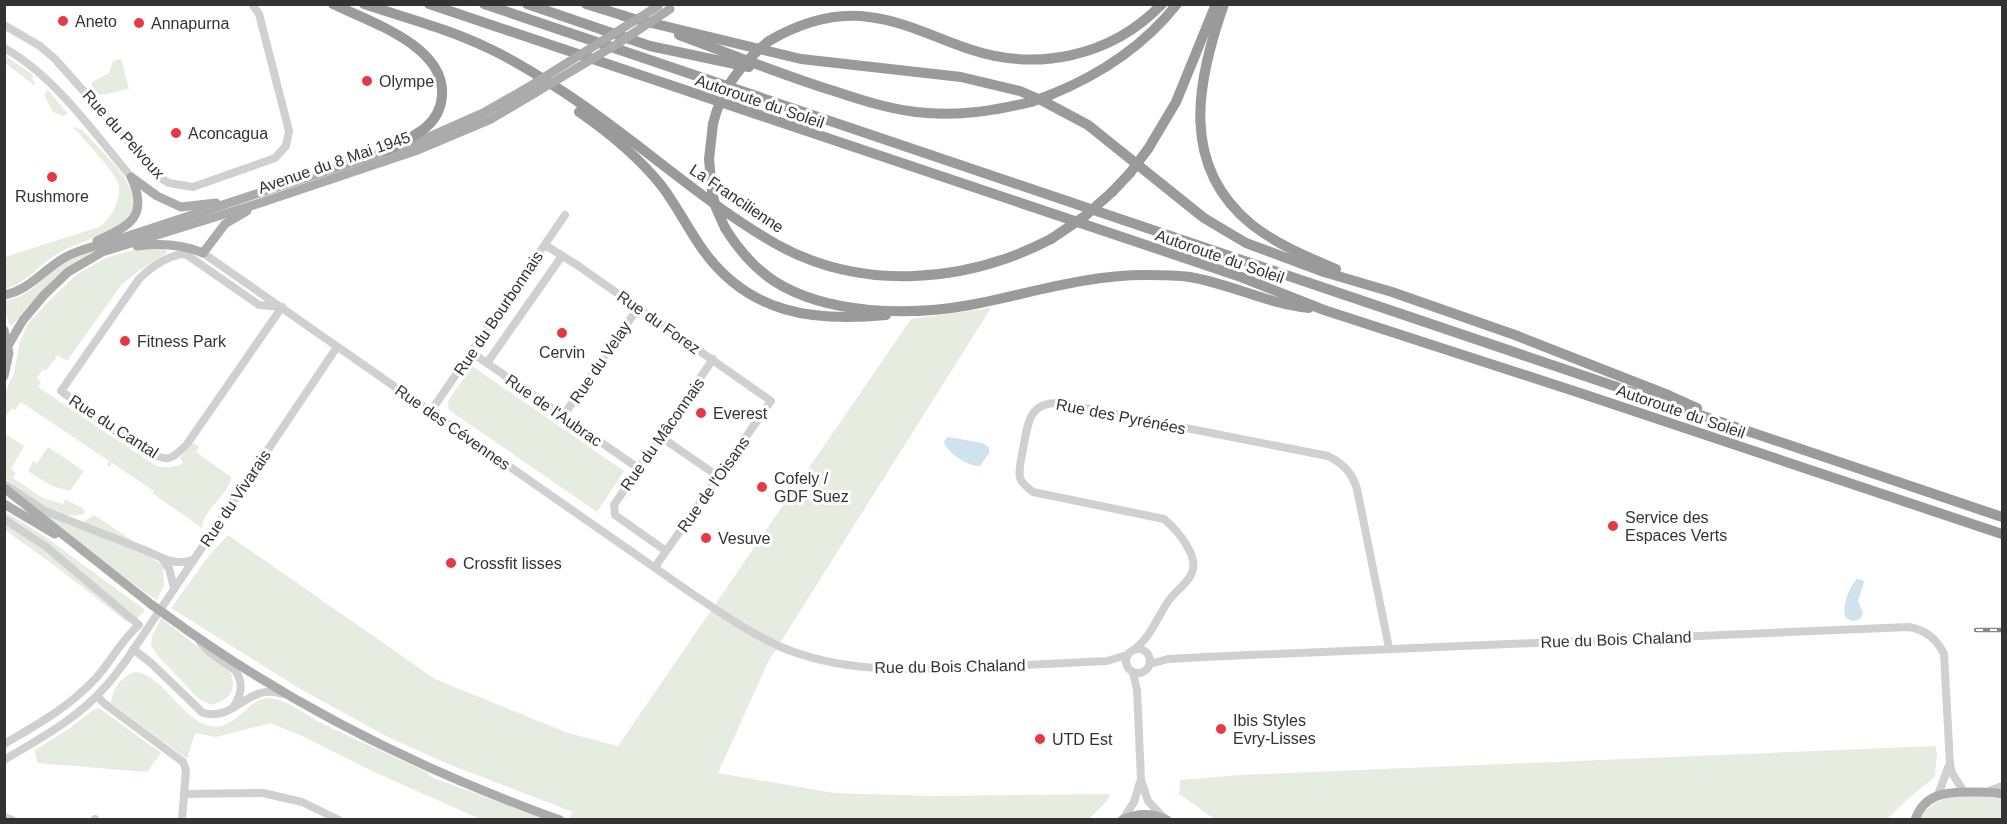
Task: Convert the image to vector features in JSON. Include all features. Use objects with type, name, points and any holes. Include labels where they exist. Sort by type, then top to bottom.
[{"type":"highway","points":[[333,4],[414,45],[428,56],[441,78],[441,102],[434,118],[423,130],[386,151]]},
{"type":"highway","name":"La Francilienne","points":[[364,4],[451,33],[499,54],[559,89],[743,224],[778,245],[815,261],[847,269],[908,276],[940,274],[986,265],[1030,249],[1085,216],[1130,173],[1148,149],[1176,102],[1216,4]]},
{"type":"highway","name":"Autoroute du Soleil","points":[[429,4],[1241,277],[1324,310],[2002,534]]},
{"type":"highway","name":"Autoroute du Soleil","points":[[484,4],[2002,517]]},
{"type":"highway","points":[[527,4],[650,46],[788,77],[867,101],[925,113],[956,114],[985,112],[1031,102],[1098,73],[1122,58],[1157,28],[1177,4]]},
{"type":"highway","points":[[586,4],[714,48],[788,77]]},
{"type":"highway","points":[[915,312],[842,305],[799,294],[774,281],[738,247],[725,228],[716,208],[709,159],[718,104],[733,77],[753,54],[770,41],[793,29],[837,16],[868,16],[898,23],[985,54],[1016,60],[1043,61],[1080,54],[1105,44],[1134,28],[1161,4]]},
{"type":"highway","points":[[1224,4],[1204,72],[1199,107],[1200,132],[1205,154],[1221,190],[1244,218],[1279,243],[1392,292]]},
{"type":"highway","points":[[623,16],[801,59],[961,77],[1020,91],[1088,125],[1196,212],[1232,236],[1285,258],[1392,292],[1587,362],[1668,395],[1730,424]]},
{"type":"highway","points":[[499,54],[586,117],[637,160],[668,195],[713,263],[732,282],[750,295],[788,311],[829,317],[857,318],[970,304],[1087,280],[1143,275],[1192,278],[1288,306],[1324,310]]},
{"type":"main road","name":"Avenue du 8 Mai 1945","points":[[9,344],[23,320],[44,295],[68,272],[83,262],[114,248],[260,203],[415,151],[491,118],[667,6]]},
{"type":"main road","name":"Avenue du 8 Mai 1945","points":[[4,295],[25,288],[62,259],[78,250],[113,241],[424,139],[532,90]]},
{"type":"main road","points":[[131,177],[157,196],[181,207],[233,200]]},
{"type":"main road","points":[[78,250],[126,227],[134,219],[138,210],[138,200],[131,177]]},
{"type":"main road","points":[[114,248],[162,244],[190,248],[203,253],[225,224],[260,203]]},
{"type":"main road","points":[[4,330],[9,344],[8,364],[4,376]]},
{"type":"main road","points":[[4,486],[80,549],[190,633],[299,701],[418,762],[516,804],[560,819]]},
{"type":"main road","points":[[4,504],[80,549]]},
{"type":"main road","points":[[1908,819],[1917,815],[1924,803],[1938,795],[1989,791],[2002,794]]},
{"type":"main road","points":[[1122,819],[1142,814],[1165,819]]},
{"type":"street","name":"Rue du Pelvoux","points":[[4,24],[55,59],[162,179],[169,183],[193,187],[274,158],[286,146],[289,131],[259,14],[252,4]]},
{"type":"street","points":[[4,48],[25,60],[52,85],[131,177]]},
{"type":"street","name":"Rue du Bourbonnais","points":[[430,411],[564,215]]},
{"type":"street","name":"Rue du Forez","points":[[545,245],[771,401]]},
{"type":"street","name":"Rue des Cévennes","points":[[203,253],[702,600]]},
{"type":"street","name":"Rue du Cantal","points":[[175,255],[188,255],[259,305],[282,308],[187,444],[169,458],[153,456],[61,391],[139,279],[154,265],[175,255]]},
{"type":"street","name":"Rue du Bourbonnais","points":[[488,363],[562,256]]},
{"type":"street","name":"Rue du Velay","points":[[563,416],[638,308]]},
{"type":"street","name":"Rue du Vivarais","points":[[4,760],[50,732],[97,696],[133,650],[337,347]]},
{"type":"street","name":"Rue de l'Aubrac","points":[[471,352],[638,468]]},
{"type":"street","name":"Rue du Mâconnais","points":[[666,551],[621,520],[615,515],[613,508],[713,359]]},
{"type":"street","name":"Rue de l'Oisans","points":[[655,567],[771,401]]},
{"type":"street","name":"Rue des Pyrénées","points":[[1135,649],[1148,637],[1170,598],[1190,578],[1194,561],[1191,553],[1164,519],[1033,492],[1024,485],[1020,478],[1020,468],[1029,421],[1041,405],[1059,403],[1328,456],[1336,460],[1348,470],[1357,489],[1389,648]]},
{"type":"street","points":[[661,436],[719,477]]},
{"type":"street","points":[[4,486],[45,511],[162,559],[183,563],[193,560]]},
{"type":"street","points":[[4,519],[45,546],[139,625],[130,632],[102,671],[82,693],[50,717],[4,744]]},
{"type":"street","points":[[162,559],[169,568],[174,588]]},
{"type":"street","name":"Rue du Bois Chaland","points":[[702,600],[750,631],[783,647],[820,659],[859,667],[908,670],[1107,661]]},
{"type":"street","name":"Rue du Bois Chaland","points":[[1148,653],[1168,659],[1909,627],[1918,629],[1935,640],[1944,654],[1950,764],[1952,773],[1964,792]]},
{"type":"street","points":[[190,633],[209,652],[236,671],[241,691],[234,707]]},
{"type":"street","name":"Rue des Pyrénées","points":[[1148,637],[1148,653]]},
{"type":"street","points":[[1107,661],[1140,648],[1148,653],[1148,668],[1137,690]]},
{"type":"street","points":[[133,650],[151,663],[203,713],[218,715],[226,713],[267,690],[299,701]]},
{"type":"street","points":[[1127,655],[1137,690],[1141,780],[1148,801],[1165,819]]},
{"type":"street","name":"Rue du Bois Chaland","points":[[1148,668],[1168,659]]},
{"type":"street","points":[[1107,661],[1130,669],[1148,668]]},
{"type":"street","points":[[97,696],[183,762],[186,770],[182,819]]},
{"type":"street","name":"Rue du Bois Chaland","points":[[1938,795],[1950,764]]},
{"type":"street","points":[[1122,819],[1134,802],[1141,780]]},
{"type":"street","points":[[1989,791],[2002,786]]},
{"type":"street","points":[[184,794],[264,793],[302,802],[339,819]]},
{"type":"street","points":[[4,817],[12,819]]},
{"type":"shaded area","points":[[4,55],[32,74],[35,86],[5,63]]},
{"type":"shaded area","points":[[121,59],[129,89],[96,96],[92,90],[92,82],[109,73],[113,61]]},
{"type":"shaded area","points":[[48,90],[68,114],[63,116],[53,112],[44,95]]},
{"type":"shaded area","points":[[73,127],[82,130],[119,170],[133,195],[133,208],[127,220],[112,230],[62,251],[21,282],[5,289],[5,257],[99,227],[111,214],[116,203],[119,192],[117,180]]},
{"type":"shaded area","points":[[166,248],[167,253],[122,284],[67,361],[58,355],[46,371],[43,369],[37,378],[41,382],[38,387],[156,466],[180,465],[183,463],[180,458],[193,443],[199,447],[196,452],[231,477],[229,484],[207,514],[202,528],[152,493],[154,491],[112,463],[109,467],[107,465],[109,461],[21,402],[5,417],[5,393],[14,373],[19,345],[27,325],[49,301],[76,275],[106,258],[137,249]]},
{"type":"shaded area","points":[[94,250],[57,276],[24,310],[13,325],[10,325],[5,313],[4,301],[21,296],[60,266]]},
{"type":"shaded area","points":[[991,308],[768,662],[718,773],[834,793],[931,796],[1110,794],[1107,801],[1088,820],[568,819],[573,812],[443,762],[384,735],[297,687],[171,608],[208,557],[228,535],[435,679],[568,733],[618,746],[911,319]]},
{"type":"shaded area","points":[[472,366],[624,471],[597,512],[449,410],[448,401]]},
{"type":"shaded area","points":[[4,433],[24,446],[11,469],[16,473],[13,478],[43,498],[63,504],[65,499],[84,509],[85,513],[75,516],[54,511],[5,478]]},
{"type":"shaded area","points":[[48,447],[84,471],[70,491],[52,486],[28,471],[33,461],[37,463]]},
{"type":"shaded area","points":[[4,511],[44,536],[145,610],[137,619],[127,622],[5,530]]},
{"type":"shaded area","points":[[44,512],[149,555],[165,568],[163,571],[164,585],[157,600],[42,515]]},
{"type":"shaded area","points":[[94,515],[136,543],[83,522]]},
{"type":"shaded area","points":[[161,618],[230,672],[233,684],[227,697],[211,705],[199,699],[158,656],[151,645],[152,636]]},
{"type":"shaded area","points":[[134,672],[153,679],[187,713],[206,725],[216,727],[225,725],[262,699],[276,699],[323,724],[428,773],[431,777],[544,819],[480,819],[270,723],[216,737],[195,733],[187,759],[111,703],[118,684]]},
{"type":"shaded area","points":[[99,708],[161,753],[147,772],[37,763],[35,750]]},
{"type":"shaded area","points":[[1935,746],[1937,752],[1935,777],[1887,819],[1216,820],[1179,794],[1180,780],[1240,775]]},
{"type":"shaded area","points":[[1962,796],[1994,796],[2002,799],[2002,819],[1920,820],[1926,811],[1942,800]]},
{"type":"water","points":[[948,437],[983,443],[989,448],[989,453],[980,466],[975,466],[949,450],[944,441]]},
{"type":"water","points":[[1857,579],[1864,582],[1858,601],[1863,613],[1860,619],[1853,621],[1846,618],[1844,609],[1849,592]]},
{"type":"railway","points":[[1976,630],[2002,630]]},
{"type":"place","name":"Aneto","points":[[63,21]]},
{"type":"place","name":"Annapurna","points":[[139,23]]},
{"type":"place","name":"Olympe","points":[[367,81]]},
{"type":"place","name":"Aconcagua","points":[[176,133]]},
{"type":"place","name":"Rushmore","points":[[52,177]]},
{"type":"place","name":"Cervin","points":[[562,333]]},
{"type":"place","name":"Fitness Park","points":[[125,341]]},
{"type":"place","name":"Everest","points":[[701,413]]},
{"type":"place","name":"Cofely / GDF Suez","points":[[762,487]]},
{"type":"place","name":"Service des Espaces Verts","points":[[1613,526]]},
{"type":"place","name":"Vesuve","points":[[706,538]]},
{"type":"place","name":"Crossfit lisses","points":[[451,563]]},
{"type":"place","name":"Ibis Styles Evry-Lisses","points":[[1221,729]]},
{"type":"place","name":"UTD Est","points":[[1040,739]]}]
